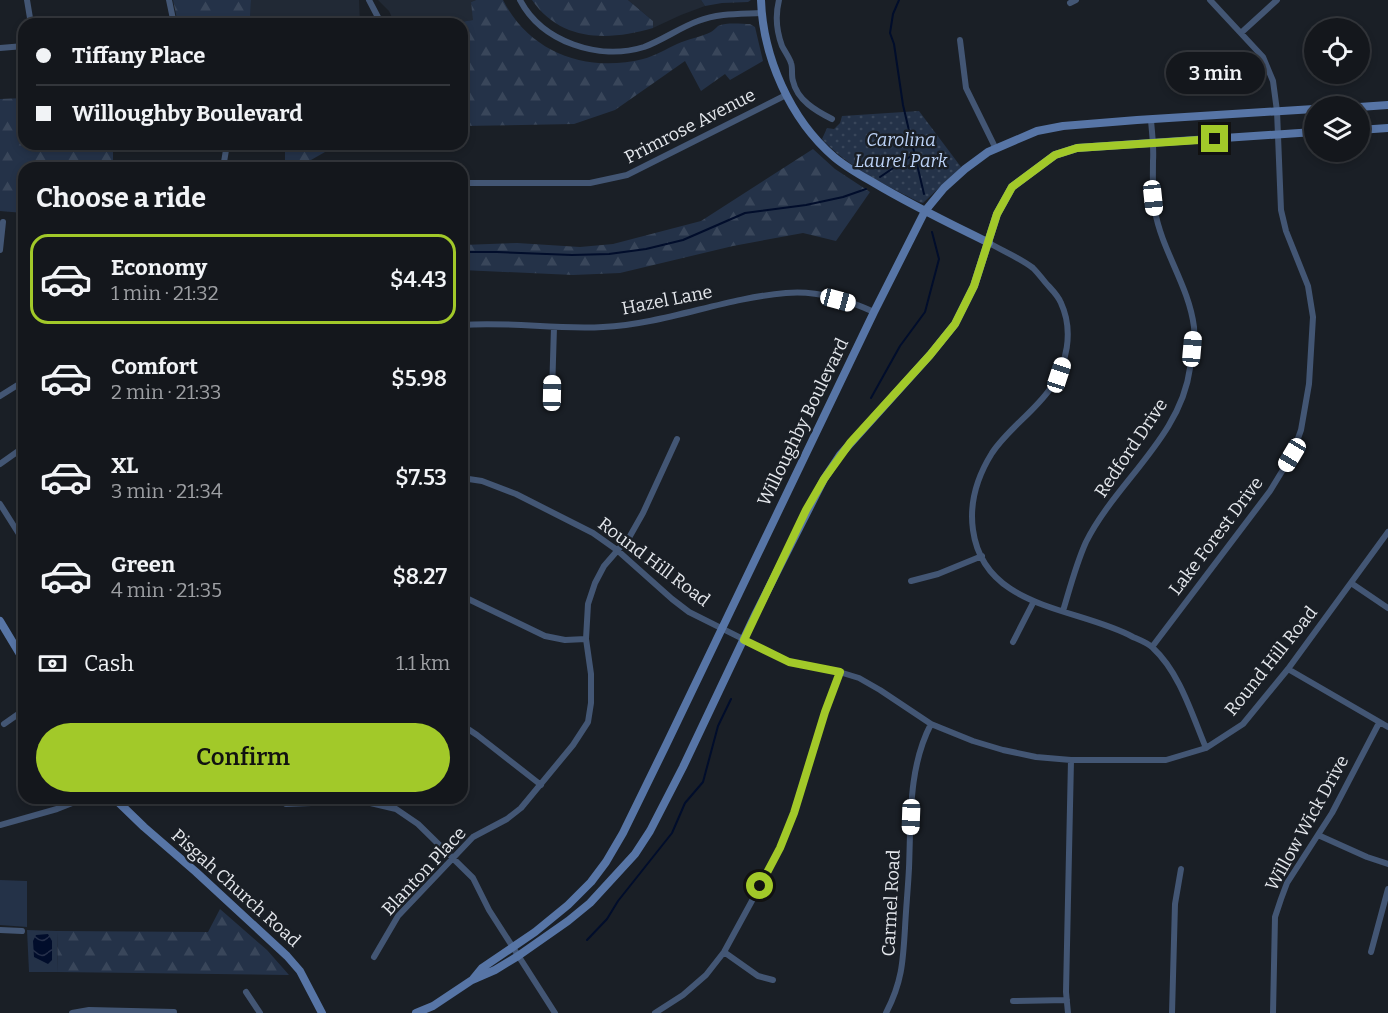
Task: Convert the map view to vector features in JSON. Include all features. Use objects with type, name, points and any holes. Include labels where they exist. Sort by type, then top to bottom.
[{"type":"street","points":[[27,0],[30,18]]},
{"type":"street","points":[[169,0],[173,18]]},
{"type":"street","points":[[369,0],[378,18]]},
{"type":"street","points":[[520,0],[529,15],[542,28],[560,39],[590,49],[603,50],[627,50],[642,47],[697,21],[720,15],[761,13]]},
{"type":"street","points":[[761,0],[761,13],[770,57],[786,94],[813,134],[836,158],[880,187],[1033,268],[1061,302],[1067,320],[1068,340],[1059,375],[1049,391],[993,452],[977,481],[971,507],[974,533],[982,556],[993,573],[1015,593],[1034,603],[1116,627],[1152,647],[1166,664],[1185,697],[1206,748]]},
{"type":"street","points":[[779,0],[777,28],[792,64],[793,84],[801,97],[817,111],[832,119]]},
{"type":"street","name":"Lake Forest Drive","points":[[1152,647],[1270,491],[1292,455],[1301,430],[1309,384],[1313,317],[1308,286],[1286,231],[1281,210],[1274,81],[1263,57],[1210,0]]},
{"type":"street","points":[[1242,32],[1277,0]]},
{"type":"street","points":[[960,40],[966,88],[996,149]]},
{"type":"street","points":[[0,48],[18,46]]},
{"type":"street","name":"Primrose Avenue","points":[[468,183],[590,183],[627,176],[786,94]]},
{"type":"street","points":[[1370,106],[1388,105]]},
{"type":"street","name":"Willoughby Boulevard","points":[[472,980],[482,968],[568,905],[591,882],[606,862],[633,813],[874,312],[925,211],[944,188],[965,169],[996,149],[1037,131],[1063,126],[1304,110]]},
{"type":"street","name":"Redford Drive","points":[[1063,611],[1074,573],[1087,542],[1105,513],[1171,422],[1184,394],[1190,369],[1194,328],[1186,294],[1161,234],[1155,210],[1152,185],[1151,120]]},
{"type":"street","points":[[1370,129],[1388,128]]},
{"type":"street","name":"Willoughby Boulevard","points":[[416,1013],[433,1006],[472,980],[518,956],[590,903],[635,854],[650,831],[683,767],[806,510],[824,479],[847,447],[955,324],[974,286],[997,214],[1012,187],[1055,155],[1077,148],[1304,133]]},
{"type":"street","points":[[0,250],[3,222]]},
{"type":"street","name":"Hazel Lane","points":[[468,325],[619,326],[788,292],[818,294],[874,312]]},
{"type":"street","points":[[552,393],[554,327]]},
{"type":"street","points":[[0,396],[18,385]]},
{"type":"street","name":"Blanton Place","points":[[374,957],[398,916],[473,837],[507,819],[521,807],[573,745],[588,722],[591,703],[591,674],[586,639],[588,604],[604,566],[630,536],[643,513],[677,439]]},
{"type":"street","points":[[0,465],[18,452]]},
{"type":"street","name":"Round Hill Road","points":[[468,479],[516,494],[593,533],[617,550],[689,612],[789,662],[859,678],[932,723],[973,741],[1036,757],[1071,760],[1166,760],[1206,748],[1243,724],[1288,669],[1388,532]]},
{"type":"street","points":[[0,504],[18,532]]},
{"type":"street","points":[[911,581],[938,574],[982,556]]},
{"type":"street","points":[[1351,583],[1388,608]]},
{"type":"street","points":[[468,599],[545,636],[565,640],[586,639]]},
{"type":"street","points":[[1013,642],[1034,603]]},
{"type":"street","points":[[0,621],[18,650]]},
{"type":"street","points":[[1288,669],[1388,727]]},
{"type":"street","points":[[655,1013],[700,981],[724,952],[780,848],[840,672]]},
{"type":"street","points":[[4,724],[18,714]]},
{"type":"street","name":"Carmel Road","points":[[886,1013],[897,993],[902,971],[911,799],[919,753],[932,723]]},
{"type":"street","name":"Willow Wick Drive","points":[[1273,1013],[1275,917],[1287,883],[1332,813],[1379,723]]},
{"type":"street","points":[[468,729],[541,785]]},
{"type":"street","points":[[1068,1013],[1071,760]]},
{"type":"street","points":[[0,825],[69,804]]},
{"type":"street","name":"Pisgah Church Road","points":[[120,804],[286,956],[300,971],[322,1013]]},
{"type":"street","points":[[373,804],[396,810],[418,824],[473,878],[489,910],[555,1013]]},
{"type":"street","points":[[1318,835],[1388,864]]},
{"type":"street","points":[[1172,1013],[1175,904],[1181,869]]},
{"type":"street","points":[[1371,952],[1388,889]]},
{"type":"street","points":[[0,930],[22,931]]},
{"type":"street","points":[[724,952],[758,976],[773,980]]},
{"type":"street","points":[[246,992],[260,1013]]},
{"type":"street","points":[[1013,1001],[1067,1000]]},
{"type":"street","points":[[72,1013],[89,1010],[174,1012]]},
{"type":"shaded area","points":[[251,0],[359,0],[360,18],[250,18]]},
{"type":"shaded area","points":[[378,0],[476,0],[471,2],[474,20],[468,21],[468,18],[392,18],[389,11]]},
{"type":"shaded area","points":[[628,0],[701,0],[705,6],[653,28],[653,21]]},
{"type":"green space","points":[[173,0],[251,0],[250,18],[177,18]]},
{"type":"green space","points":[[503,0],[514,18],[528,34],[544,46],[562,55],[581,60],[622,63],[643,59],[681,42],[707,34],[718,26],[750,24],[755,27],[763,61],[730,80],[725,74],[701,91],[685,61],[615,110],[574,124],[468,126],[468,21],[473,20],[471,2]]},
{"type":"green space","points":[[532,0],[628,0],[653,21],[653,28],[620,35],[587,35],[557,24]]},
{"type":"green space","points":[[701,0],[751,0],[705,6]]},
{"type":"green space","points":[[18,98],[18,150],[113,150],[113,162],[18,162],[18,212],[0,211],[0,99]]},
{"type":"green space","name":"Carolina Laurel Park","points":[[919,111],[961,167],[923,203],[867,175],[844,159],[822,139],[827,128],[834,129],[840,123],[842,116]]},
{"type":"green space","points":[[813,149],[835,169],[870,192],[836,241],[803,233],[733,246],[620,273],[573,275],[468,270],[468,245],[517,243],[580,247],[613,244],[701,221]]},
{"type":"green space","points":[[285,150],[328,150],[308,162],[285,162]]},
{"type":"green space","points":[[0,880],[27,881],[27,927],[0,925]]},
{"type":"green space","points":[[220,909],[267,950],[289,975],[58,972],[57,931],[208,932]]},
{"type":"green space","points":[[27,930],[57,931],[58,972],[29,972]]},
{"type":"water","points":[[48,934],[52,941],[52,960],[48,964],[34,957],[33,941],[36,935]]},
{"type":"waterway","points":[[899,0],[893,14],[890,33],[894,44],[903,105],[924,194]]},
{"type":"waterway","points":[[880,177],[914,154]]},
{"type":"waterway","points":[[468,252],[572,255],[609,254],[646,249],[683,240],[745,213],[806,205],[843,197],[866,189]]},
{"type":"waterway","points":[[871,398],[900,346],[925,312],[939,259],[932,232]]},
{"type":"waterway","points":[[587,940],[607,919],[618,901],[672,833],[685,803],[703,782],[718,726],[731,699]]},
{"type":"route","points":[[760,886],[780,848],[794,813],[802,782],[840,672],[789,662],[744,640],[806,510],[824,479],[840,454],[930,355],[955,324],[974,286],[997,214],[1012,187],[1033,169],[1055,155],[1077,148],[1215,139]]}]
